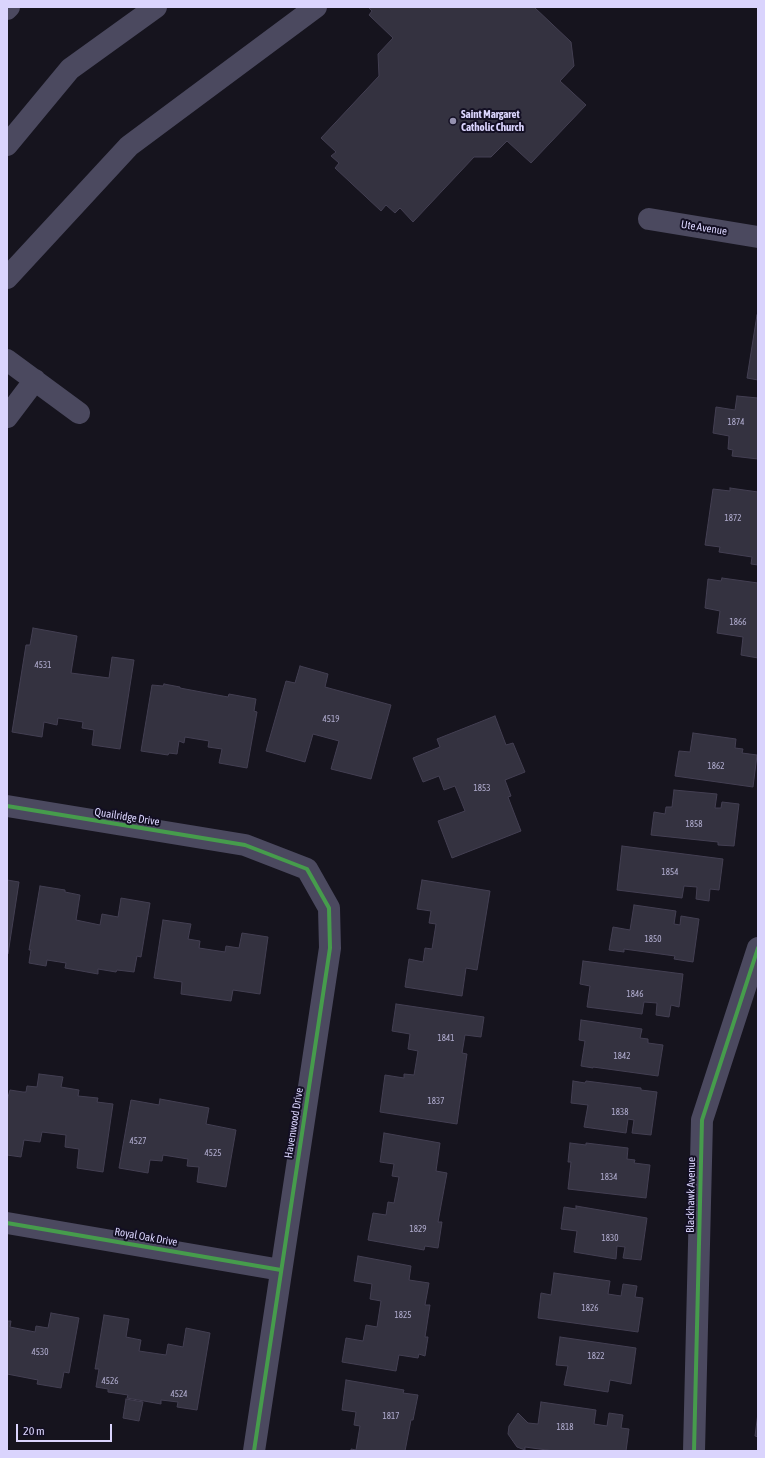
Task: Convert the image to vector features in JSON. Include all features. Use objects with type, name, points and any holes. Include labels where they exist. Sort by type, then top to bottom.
[{"type":"street","points":[[7,145],[70,69],[156,7]]},
{"type":"street","points":[[7,278],[129,146],[316,7]]},
{"type":"street","name":"Ute Avenue","points":[[649,219],[758,237]]},
{"type":"street","points":[[7,360],[79,413]]},
{"type":"street","points":[[7,417],[35,380]]},
{"type":"street","name":"Quailridge Drive","points":[[7,806],[245,845]]},
{"type":"street","name":"Havenwood Drive","points":[[245,845],[307,870],[329,908],[330,948],[254,1451]]},
{"type":"street","name":"Blackhawk Avenue","points":[[694,1451],[702,1120],[758,948]]},
{"type":"street","name":"Royal Oak Drive","points":[[7,1223],[281,1270]]},
{"type":"building","name":"Saint Margaret Catholic Church","points":[[368,7],[534,7],[571,42],[574,66],[560,81],[586,105],[531,163],[507,141],[491,157],[474,157],[413,222],[400,208],[395,213],[386,205],[381,211],[335,168],[339,163],[331,156],[336,152],[321,138],[379,76],[378,54],[393,38],[369,15],[372,11]]},
{"type":"building","points":[[758,315],[758,380],[747,378]]},
{"type":"building","points":[[737,396],[758,398],[758,459],[732,456],[733,450],[728,449],[729,436],[713,433],[716,407],[735,410]]},
{"type":"building","points":[[730,488],[758,492],[758,565],[751,564],[752,557],[719,552],[720,547],[705,545],[713,489],[730,491]]},
{"type":"building","points":[[722,578],[758,583],[758,658],[741,655],[743,637],[717,633],[720,611],[705,608],[708,579],[721,581]]},
{"type":"building","points":[[33,628],[77,636],[71,673],[109,678],[112,657],[134,660],[120,749],[92,745],[94,730],[82,728],[83,722],[58,718],[57,725],[44,722],[42,737],[12,732],[26,645],[30,645]]},
{"type":"building","points":[[300,666],[328,674],[325,687],[391,705],[371,779],[331,769],[339,741],[313,734],[305,762],[266,751],[286,681],[295,683]]},
{"type":"building","points":[[164,684],[228,697],[229,694],[256,699],[254,711],[257,712],[247,768],[219,763],[222,749],[208,747],[209,741],[185,737],[184,743],[179,741],[177,754],[169,753],[168,755],[141,751],[152,685],[163,686]]},
{"type":"building","points":[[495,716],[506,745],[513,743],[525,772],[505,780],[511,796],[508,797],[521,831],[452,858],[438,821],[465,811],[455,786],[444,790],[439,776],[423,782],[413,758],[440,747],[437,739]]},
{"type":"building","points":[[693,733],[736,739],[735,748],[743,749],[742,753],[757,755],[753,787],[675,776],[679,751],[690,752]]},
{"type":"building","points":[[674,790],[717,794],[715,808],[721,808],[722,802],[739,804],[734,846],[718,845],[718,842],[651,835],[654,812],[665,814],[666,807],[672,807]]},
{"type":"building","points":[[622,846],[723,859],[719,890],[710,889],[709,901],[696,899],[697,887],[684,886],[682,898],[617,890]]},
{"type":"building","points":[[7,880],[19,882],[8,954],[7,954]]},
{"type":"building","points":[[422,880],[490,891],[477,970],[466,968],[462,996],[405,987],[409,959],[423,962],[425,948],[432,949],[436,924],[429,923],[431,911],[417,909]]},
{"type":"building","points":[[40,886],[65,890],[65,892],[80,895],[76,920],[100,925],[102,914],[118,917],[121,898],[150,903],[141,957],[137,956],[134,972],[117,970],[116,972],[98,969],[98,974],[65,968],[66,963],[47,960],[46,966],[29,963],[31,950],[29,950]]},
{"type":"building","points":[[634,905],[676,911],[674,924],[680,925],[681,916],[699,919],[693,962],[674,959],[675,956],[624,949],[624,952],[609,950],[613,927],[630,930]]},
{"type":"building","points":[[163,920],[191,924],[188,939],[200,941],[199,948],[225,952],[226,946],[239,948],[242,933],[268,937],[260,994],[233,990],[231,1001],[181,994],[182,982],[154,978]]},
{"type":"building","points":[[583,961],[683,974],[679,1007],[671,1005],[669,1017],[656,1015],[657,1003],[644,1002],[642,1014],[587,1007],[590,986],[580,984]]},
{"type":"building","points":[[396,1004],[484,1017],[481,1037],[465,1035],[462,1053],[467,1054],[457,1124],[380,1112],[385,1075],[404,1078],[404,1074],[414,1075],[418,1051],[408,1049],[410,1034],[392,1031]]},
{"type":"building","points":[[581,1020],[642,1029],[640,1038],[648,1039],[648,1043],[663,1045],[658,1076],[581,1066],[585,1041],[579,1040]]},
{"type":"building","points":[[39,1074],[63,1077],[61,1087],[79,1090],[78,1096],[98,1098],[97,1102],[113,1104],[103,1172],[77,1168],[79,1149],[65,1147],[66,1135],[42,1132],[40,1142],[24,1140],[21,1157],[7,1155],[7,1101],[10,1090],[26,1092],[27,1086],[37,1087]]},
{"type":"building","points":[[573,1081],[585,1083],[586,1081],[641,1088],[641,1090],[657,1092],[651,1135],[632,1133],[634,1120],[628,1119],[626,1133],[584,1127],[588,1105],[571,1103]]},
{"type":"building","points":[[160,1099],[209,1108],[206,1124],[236,1130],[226,1187],[197,1182],[199,1167],[187,1166],[188,1159],[163,1155],[162,1161],[150,1160],[148,1173],[119,1168],[131,1100],[159,1105]]},
{"type":"building","points":[[384,1133],[440,1143],[436,1171],[447,1173],[438,1222],[442,1222],[438,1248],[425,1246],[424,1250],[368,1240],[373,1213],[386,1215],[388,1202],[394,1203],[399,1177],[392,1176],[394,1164],[380,1162]]},
{"type":"building","points":[[570,1143],[586,1145],[586,1143],[628,1148],[627,1159],[635,1160],[634,1163],[650,1165],[646,1198],[568,1189],[571,1162],[568,1162]]},
{"type":"building","points":[[576,1206],[647,1218],[641,1260],[623,1258],[625,1247],[617,1246],[616,1259],[574,1252],[577,1231],[561,1229],[564,1207],[576,1209]]},
{"type":"building","points":[[358,1256],[411,1266],[409,1280],[429,1283],[425,1305],[430,1305],[425,1337],[428,1337],[425,1356],[419,1354],[418,1358],[399,1355],[396,1371],[342,1362],[346,1338],[363,1341],[366,1325],[377,1327],[381,1301],[370,1299],[372,1284],[354,1281]]},
{"type":"building","points":[[554,1273],[610,1281],[608,1294],[621,1296],[623,1284],[637,1286],[635,1297],[643,1298],[638,1332],[538,1318],[541,1293],[551,1295]]},
{"type":"building","points":[[51,1313],[79,1318],[69,1373],[64,1372],[61,1388],[37,1384],[38,1380],[7,1374],[7,1321],[11,1321],[10,1327],[35,1332],[36,1326],[48,1328]]},
{"type":"building","points":[[104,1315],[129,1319],[126,1337],[141,1340],[139,1351],[166,1355],[168,1344],[183,1347],[186,1328],[210,1333],[197,1410],[177,1407],[178,1402],[161,1400],[161,1404],[127,1398],[128,1395],[108,1392],[108,1389],[96,1387],[99,1369],[95,1369]]},
{"type":"building","points":[[560,1337],[636,1348],[631,1384],[610,1380],[608,1392],[564,1385],[568,1366],[556,1365]]},
{"type":"building","points":[[346,1380],[404,1390],[403,1393],[418,1395],[405,1451],[351,1451],[351,1449],[356,1450],[360,1426],[354,1425],[356,1412],[342,1410]]},
{"type":"building","points":[[126,1399],[143,1402],[139,1421],[123,1418]]},
{"type":"building","points":[[541,1402],[596,1410],[594,1424],[607,1426],[609,1413],[623,1415],[621,1428],[629,1429],[626,1451],[554,1451],[525,1447],[525,1450],[517,1447],[508,1434],[509,1426],[518,1413],[528,1423],[538,1424]]},
{"type":"building","points":[[758,1413],[758,1437],[755,1436]]},
{"type":"cycle path","points":[[7,806],[245,845],[307,869],[329,908],[330,948],[254,1451]]},
{"type":"cycle path","points":[[694,1451],[702,1120],[758,948]]},
{"type":"cycle path","points":[[7,1223],[281,1270]]},
{"type":"place","name":"Saint Margaret Catholic Church","points":[[453,121]]}]
